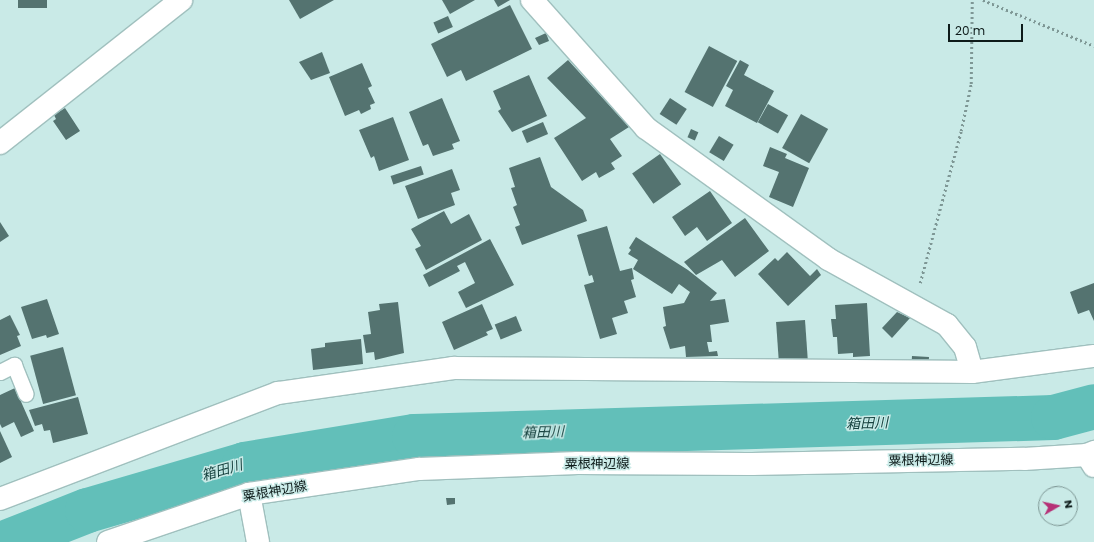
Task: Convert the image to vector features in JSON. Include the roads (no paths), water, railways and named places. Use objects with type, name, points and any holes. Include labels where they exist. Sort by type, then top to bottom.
[{"type":"street","points":[[0,143],[181,0]]},
{"type":"street","points":[[532,0],[646,128],[828,259],[947,325],[965,347],[972,372]]},
{"type":"street","points":[[0,499],[278,393],[453,368],[972,372],[1094,356]]},
{"type":"street","name":"粟根神辺線","points":[[108,542],[249,494],[419,468],[578,463],[752,464],[1092,458]]},
{"type":"street","points":[[249,494],[258,542]]},
{"type":"lane","points":[[0,372],[14,365],[26,394]]},
{"type":"waterway","name":"箱田川","points":[[6,542],[87,510],[244,464],[414,436],[1053,417],[1094,406]]}]
